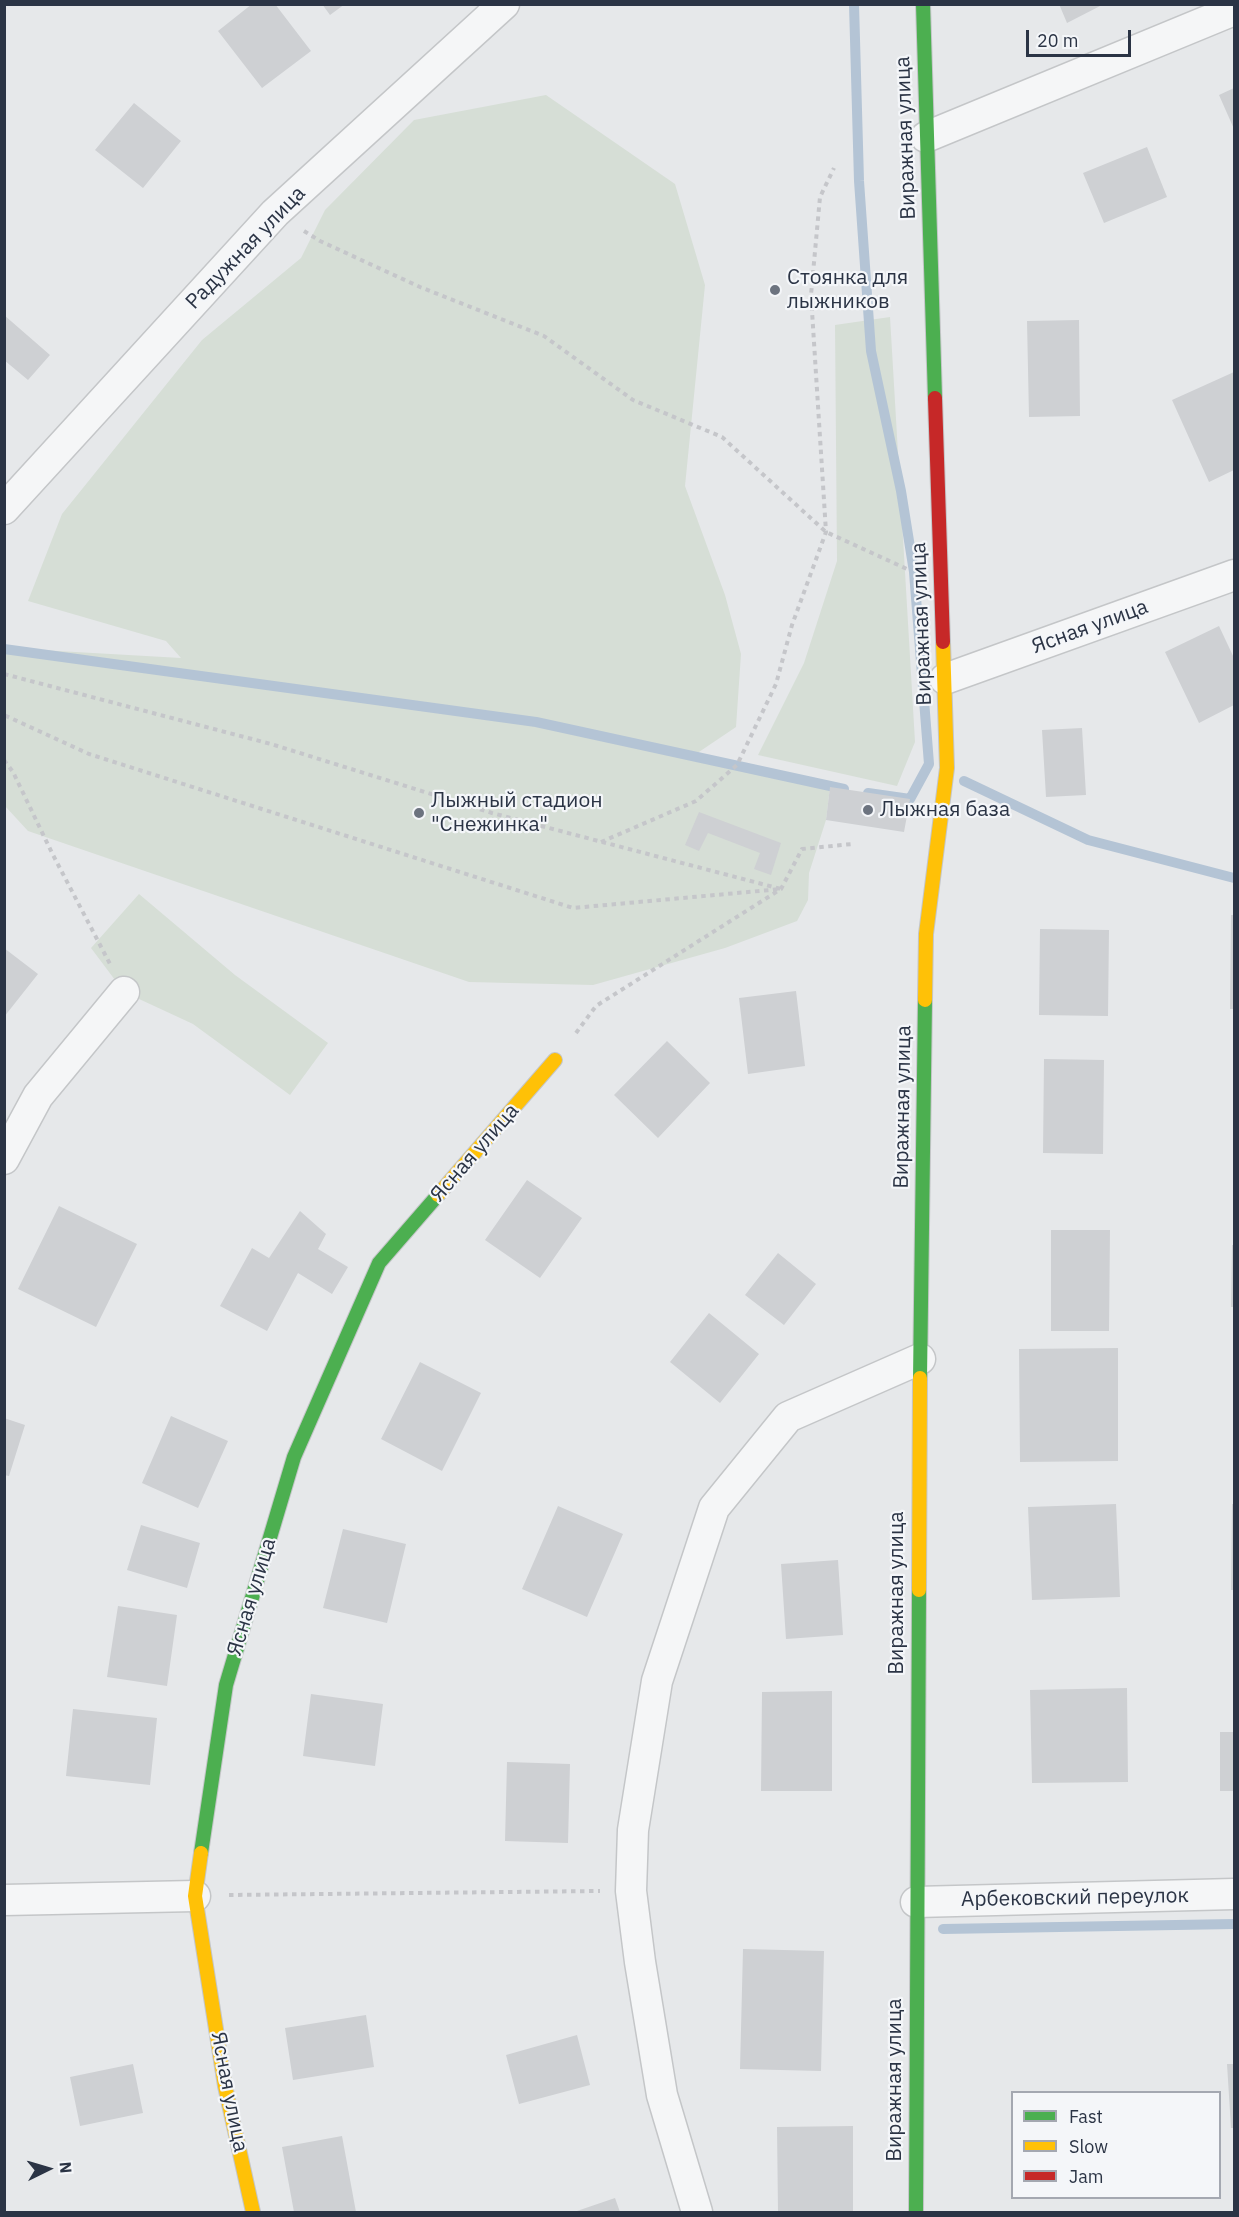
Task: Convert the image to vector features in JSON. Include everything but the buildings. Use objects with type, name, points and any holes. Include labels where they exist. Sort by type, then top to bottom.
[{"type":"street","name":"Радужная улица","points":[[4,509],[275,213],[504,4]]},
{"type":"street","name":"Виражная улица","points":[[916,2212],[920,1359],[926,934],[947,768],[923,4]]},
{"type":"street","points":[[926,137],[1234,10]]},
{"type":"street","name":"Ясная улица","points":[[945,679],[1234,575]]},
{"type":"street","points":[[4,1159],[38,1096],[124,992]]},
{"type":"street","name":"Ясная улица","points":[[253,2212],[225,2086],[195,1896],[226,1685],[294,1457],[379,1263],[555,1060]]},
{"type":"street","points":[[698,2212],[662,2095],[631,1891],[633,1830],[657,1681],[714,1508],[788,1417],[920,1359]]},
{"type":"street","name":"Арбековский переулок","points":[[916,1902],[1234,1894]]},
{"type":"street","points":[[4,1900],[195,1896]]},
{"type":"path","points":[[600,842],[696,801],[737,765],[776,684],[792,625],[826,532],[811,295],[820,197],[834,168]]},
{"type":"path","points":[[275,213],[320,241],[420,287],[544,336],[633,400],[723,437],[826,532],[914,572],[942,579]]},
{"type":"path","points":[[4,674],[271,744],[492,813],[781,889]]},
{"type":"path","points":[[4,716],[89,754],[573,908],[781,889]]},
{"type":"path","points":[[4,760],[13,772],[124,992]]},
{"type":"path","points":[[555,1060],[596,1006],[781,889],[802,849],[852,844]]},
{"type":"path","points":[[195,1896],[631,1891]]},
{"type":"shaded area","points":[[546,95],[675,184],[705,285],[685,486],[725,595],[741,654],[736,727],[693,756],[830,787],[826,820],[809,873],[808,900],[797,921],[725,948],[593,985],[469,982],[28,831],[5,806],[5,648],[181,658],[166,641],[28,601],[62,514],[202,340],[301,258],[325,210],[414,120]]},
{"type":"shaded area","points":[[890,317],[915,742],[897,786],[758,755],[804,663],[837,561],[835,325]]},
{"type":"shaded area","points":[[139,894],[235,975],[328,1043],[290,1095],[193,1024],[124,992],[91,948]]},
{"type":"waterway","points":[[854,4],[859,181],[871,351],[901,491],[914,572],[929,764],[910,799],[868,793]]},
{"type":"waterway","points":[[4,649],[536,722],[844,789]]},
{"type":"waterway","points":[[964,781],[1088,840],[1234,878]]},
{"type":"waterway","points":[[943,1929],[1234,1924]]},
{"type":"traffic: fast","points":[[923,4],[935,398]]},
{"type":"traffic: fast","points":[[920,1378],[925,1000]]},
{"type":"traffic: fast","points":[[201,1853],[226,1685],[294,1457],[379,1263],[438,1195]]},
{"type":"traffic: fast","points":[[916,2212],[919,1590]]},
{"type":"traffic: slow","points":[[925,1000],[926,934],[947,768],[943,642]]},
{"type":"traffic: slow","points":[[438,1195],[555,1060]]},
{"type":"traffic: slow","points":[[919,1590],[920,1378]]},
{"type":"traffic: slow","points":[[201,1853],[195,1896],[225,2086],[253,2212]]},
{"type":"traffic: jam","points":[[935,398],[943,642]]},
{"type":"place","name":"Стоянка для лыжников","points":[[775,290]]},
{"type":"place","name":"Лыжная база","points":[[868,810]]},
{"type":"place","name":"Лыжный стадион \"Снежинка\"","points":[[419,813]]}]
